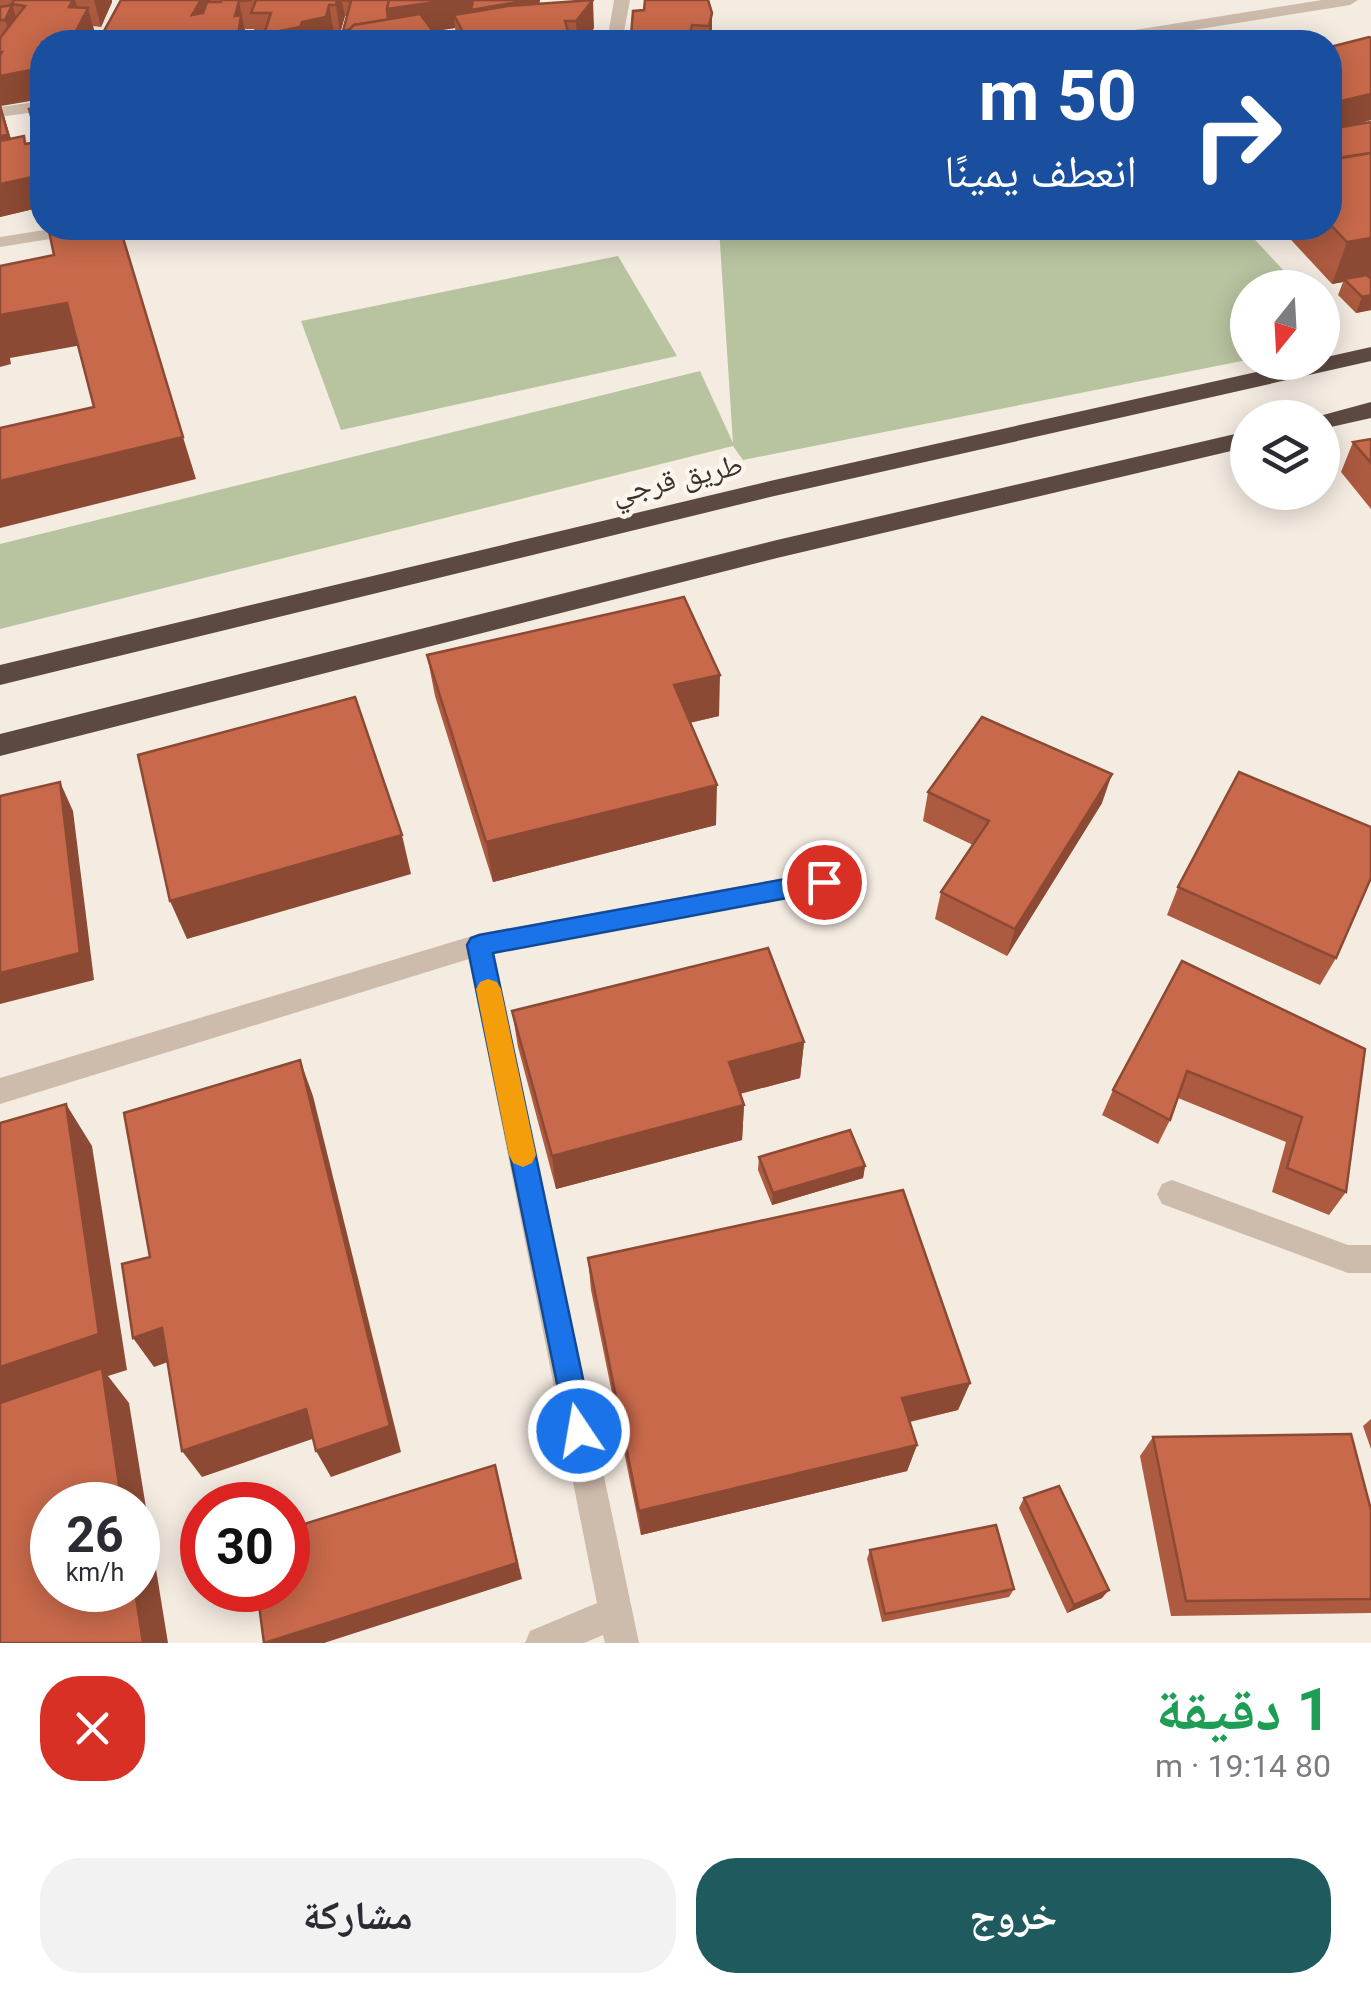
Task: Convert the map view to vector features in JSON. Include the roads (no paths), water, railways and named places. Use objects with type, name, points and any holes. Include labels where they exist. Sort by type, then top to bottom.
[{"type":"highway","name":"طريق قرجي","points":[[0,675],[770,489],[1371,354]]},
{"type":"highway","points":[[1340,417],[1371,410]]},
{"type":"highway","points":[[0,745],[777,549],[1230,443]]},
{"type":"street","points":[[617,30],[622,0]]},
{"type":"street","points":[[1165,30],[1350,0]]},
{"type":"street","points":[[486,30],[512,26]]},
{"type":"street","points":[[0,112],[30,108]]},
{"type":"street","points":[[0,242],[30,237]]},
{"type":"street","points":[[0,1091],[479,945],[824,882]]},
{"type":"street","points":[[479,945],[619,1628],[542,1643]]},
{"type":"street","points":[[1172,1194],[1348,1259],[1371,1259]]}]
